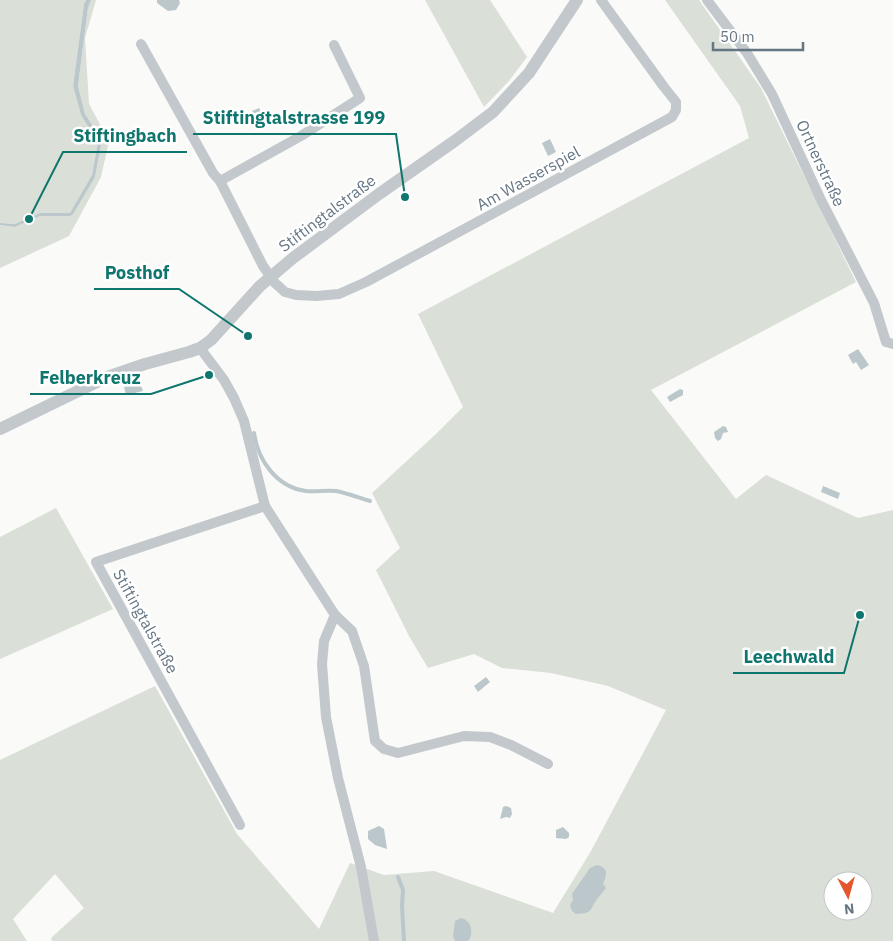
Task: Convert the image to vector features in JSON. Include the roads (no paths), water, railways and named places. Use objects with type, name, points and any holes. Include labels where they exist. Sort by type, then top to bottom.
[{"type":"street","name":"Stiftingtalstraße","points":[[0,430],[107,377],[189,352],[200,348],[211,340],[270,277],[352,213],[494,112],[529,73],[577,0]]},
{"type":"street","name":"Am Wasserspiel","points":[[270,277],[285,292],[296,295],[339,294],[409,260],[672,117],[676,110],[676,102],[601,0]]},
{"type":"street","name":"Ortnerstraße","points":[[707,0],[747,53],[772,94],[821,200],[874,304],[886,342],[893,344]]},
{"type":"street","points":[[141,44],[213,173],[220,181],[270,277]]},
{"type":"street","points":[[220,181],[301,136],[360,98],[334,45]]},
{"type":"street","points":[[200,348],[224,380],[244,421],[265,506],[335,615],[352,631],[364,666],[375,741],[384,749],[398,753],[464,736],[490,737],[511,745],[548,764]]},
{"type":"street","name":"Stiftingtalstraße","points":[[240,825],[96,562],[265,506]]},
{"type":"street","points":[[335,615],[324,641],[322,664],[326,717],[338,778],[361,867],[374,941]]},
{"type":"waterway","points":[[254,433],[264,462],[270,471],[286,484],[306,491],[336,491],[370,501]]},
{"type":"waterway","points":[[398,877],[403,890],[404,941]]},
{"type":"place","name":"Stiftingtalstrasse 199","points":[[405,197]]},
{"type":"place","name":"Stiftingbach","points":[[29,219]]},
{"type":"place","name":"Posthof","points":[[248,336]]},
{"type":"place","name":"Felberkreuz","points":[[209,375]]},
{"type":"place","name":"Leechwald","points":[[860,615]]}]
